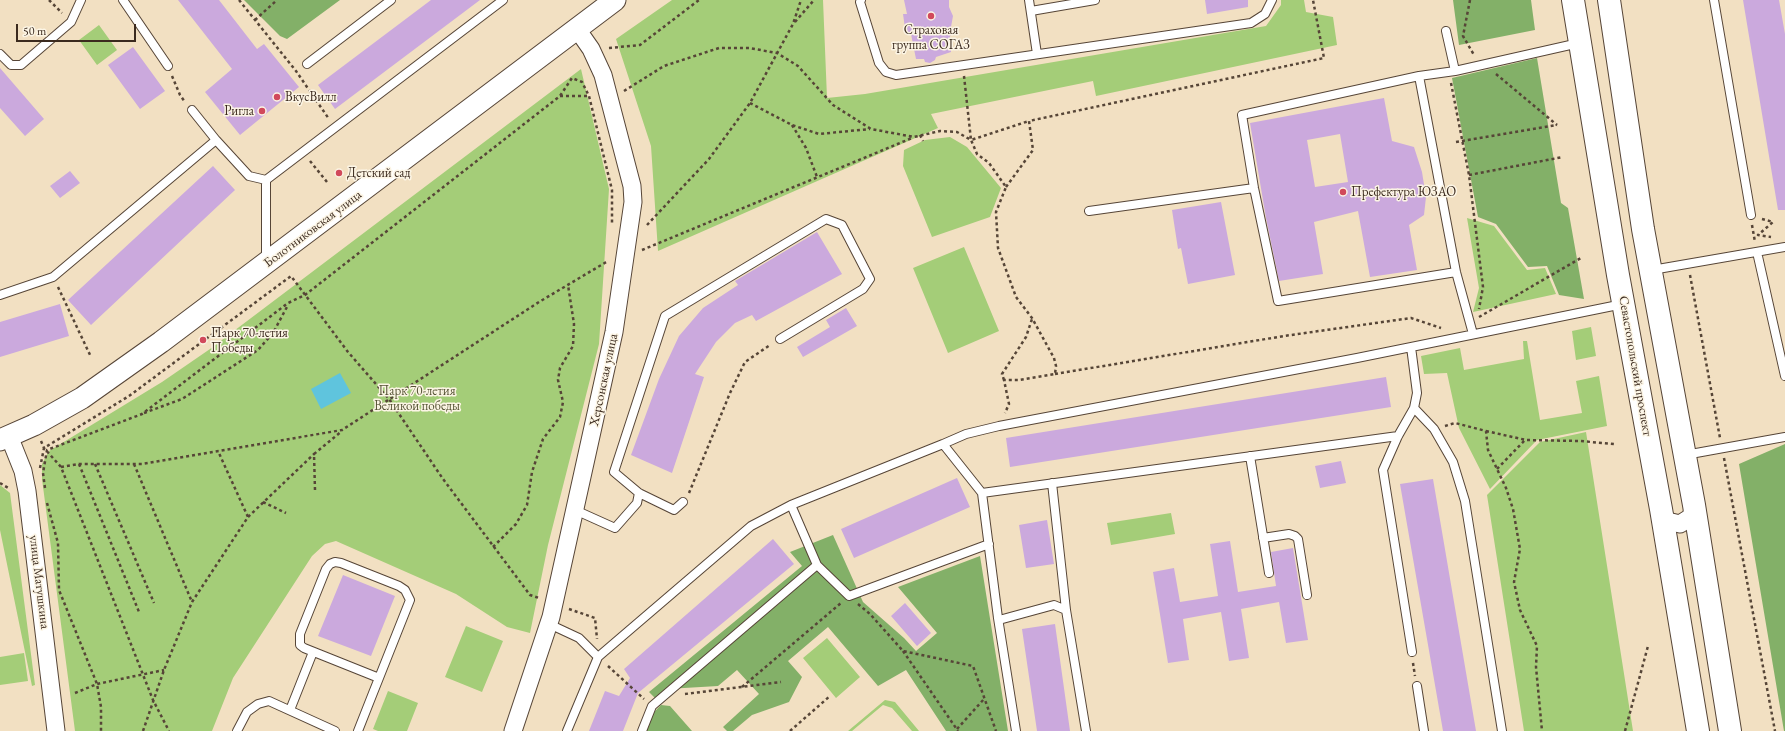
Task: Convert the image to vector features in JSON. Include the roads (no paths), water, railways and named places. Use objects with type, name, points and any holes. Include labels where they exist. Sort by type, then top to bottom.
[{"type":"main road","name":"Севастопольский проспект","points":[[1573,0],[1623,304],[1661,509],[1698,731]]},
{"type":"main road","points":[[1608,0],[1650,270],[1694,505],[1730,731]]},
{"type":"street","name":"Болотниковская улица","points":[[5,438],[82,398],[114,377],[615,0]]},
{"type":"street","name":"Херсонская улица","points":[[513,731],[549,624],[554,603],[614,332],[633,202],[632,186],[603,75],[592,49],[577,29]]},
{"type":"street","name":"улица Матушкина","points":[[5,438],[23,471],[50,672],[56,731]]},
{"type":"street","points":[[1661,509],[1667,520],[1680,524],[1691,517],[1694,505]]},
{"type":"lane","points":[[0,54],[11,65],[21,65],[71,22],[81,0]]},
{"type":"lane","points":[[123,0],[168,66]]},
{"type":"lane","points":[[307,64],[391,0]]},
{"type":"lane","points":[[266,180],[502,0]]},
{"type":"lane","points":[[862,0],[860,2],[879,63],[886,72],[896,75],[1251,23],[1265,14],[1272,0]]},
{"type":"lane","points":[[1029,0],[1037,54]]},
{"type":"lane","points":[[1031,11],[1095,0]]},
{"type":"lane","points":[[1714,0],[1751,215]]},
{"type":"lane","points":[[1446,31],[1452,72]]},
{"type":"lane","points":[[1456,272],[1278,301],[1254,188],[1242,115],[1419,76],[1452,72],[1580,42]]},
{"type":"lane","points":[[1419,76],[1456,272],[1473,334]]},
{"type":"lane","points":[[192,110],[216,140],[249,176],[266,180]]},
{"type":"lane","points":[[0,295],[53,276],[216,140]]},
{"type":"lane","points":[[266,180],[266,264]]},
{"type":"lane","points":[[1089,211],[1254,188]]},
{"type":"lane","points":[[683,502],[674,510],[640,492],[614,472],[665,316],[826,219],[842,226],[870,279],[863,289],[780,339]]},
{"type":"lane","points":[[1650,270],[1785,247]]},
{"type":"lane","points":[[1760,252],[1785,376]]},
{"type":"lane","points":[[567,731],[598,657],[751,526],[792,504],[966,434],[999,426],[1411,347],[1623,304]]},
{"type":"lane","points":[[1411,347],[1417,393],[1414,408],[1398,436],[1383,470],[1412,652]]},
{"type":"lane","points":[[1414,408],[1434,429],[1453,462],[1465,501],[1502,731]]},
{"type":"lane","points":[[982,493],[1398,436]]},
{"type":"lane","points":[[1685,456],[1785,437]]},
{"type":"lane","points":[[943,444],[982,493],[998,618],[1016,731]]},
{"type":"lane","points":[[1250,456],[1269,573]]},
{"type":"lane","points":[[1052,483],[1066,610],[1086,731]]},
{"type":"lane","points":[[575,510],[615,528],[637,503],[640,492]]},
{"type":"lane","points":[[792,504],[817,565],[850,596],[989,544]]},
{"type":"lane","points":[[1264,538],[1289,534],[1298,539],[1307,595]]},
{"type":"lane","points":[[358,731],[410,600],[405,590],[399,586],[335,562],[326,569],[300,634],[300,645],[313,652],[379,678]]},
{"type":"lane","points":[[642,731],[652,706],[817,565]]},
{"type":"lane","points":[[998,618],[999,620],[1054,605],[1066,610]]},
{"type":"lane","points":[[549,624],[580,638],[598,657]]},
{"type":"lane","points":[[290,710],[313,652]]},
{"type":"lane","points":[[1417,686],[1424,731]]},
{"type":"lane","points":[[237,731],[247,712],[258,704],[269,701],[335,731]]},
{"type":"water","points":[[340,373],[351,393],[321,409],[311,389]]},
{"type":"place","name":"Страховая группа СОГАЗ","points":[[931,16]]},
{"type":"place","name":"ВкусВилл","points":[[277,97]]},
{"type":"place","name":"Ригла","points":[[262,111]]},
{"type":"place","name":"Детский сад","points":[[339,173]]},
{"type":"place","name":"Префектура ЮЗАО","points":[[1343,192]]},
{"type":"place","name":"Парк 70-летия Победы","points":[[203,340]]},
{"type":"park label","name":"Парк 70-летия Великой победы","points":[[417,398]]}]
